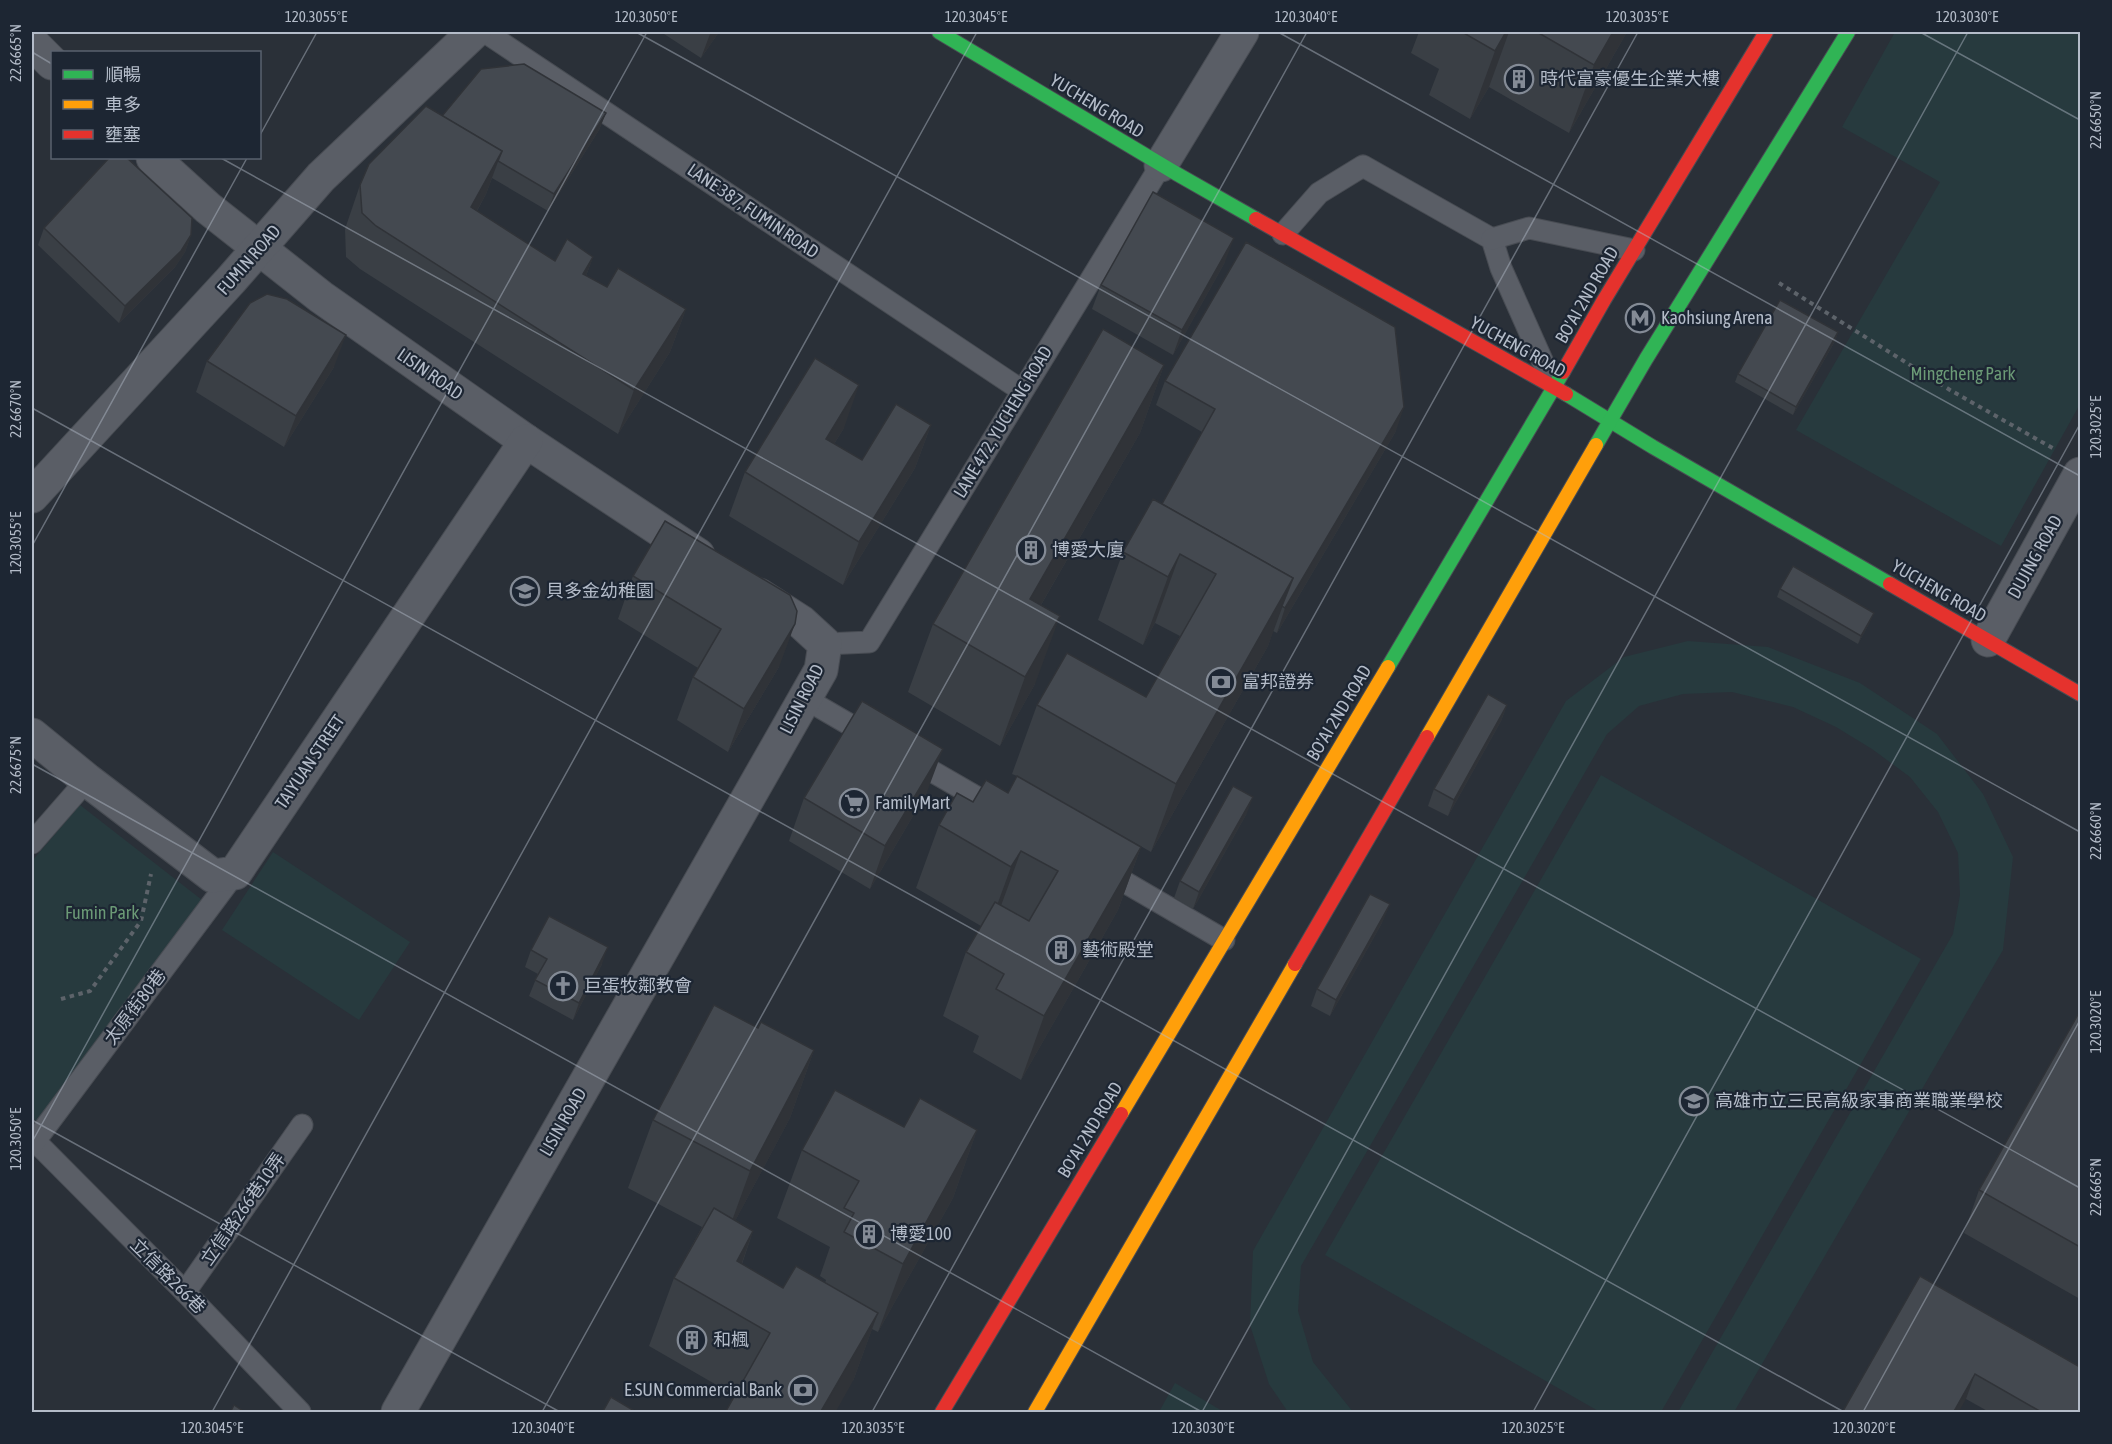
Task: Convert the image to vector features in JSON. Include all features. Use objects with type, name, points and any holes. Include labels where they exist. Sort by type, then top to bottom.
[{"type":"main road","name":"YUCHENG ROAD","points":[[939,32],[1161,165],[1554,387],[1610,422],[2080,694]]},
{"type":"main road","name":"BO'AI 2ND ROAD","points":[[942,1413],[1766,32]]},
{"type":"main road","points":[[1035,1413],[1610,422],[1848,32]]},
{"type":"street","name":"FUMIN ROAD","points":[[32,496],[259,249],[321,177],[474,32]]},
{"type":"street","points":[[1161,165],[1242,32]]},
{"type":"street","name":"LISIN ROAD","points":[[154,159],[208,208],[321,297],[526,441],[801,622],[825,644],[821,670],[398,1413]]},
{"type":"street","name":"TAIYUAN STREET","points":[[235,873],[526,441]]},
{"type":"street","name":"DUJING ROAD","points":[[1988,640],[2071,464]]},
{"type":"street","points":[[32,735],[213,876],[235,873]]},
{"type":"lane","name":"LANE 387, FUMIN ROAD","points":[[485,32],[1021,390]]},
{"type":"lane","name":"LANE 472, YUCHENG ROAD","points":[[825,644],[869,642],[1021,390],[1161,165]]},
{"type":"lane","points":[[1283,234],[1319,194],[1363,166],[1492,239],[1501,268],[1554,387]]},
{"type":"lane","points":[[1492,239],[1529,228],[1634,250]]},
{"type":"lane","points":[[804,698],[1020,822]]},
{"type":"lane","points":[[32,843],[87,780]]},
{"type":"lane","points":[[1082,858],[1224,940]]},
{"type":"lane","name":"太原街80巷","points":[[32,1142],[235,873]]},
{"type":"lane","name":"立信路266巷10弄","points":[[184,1292],[302,1125]]},
{"type":"lane","name":"立信路266巷","points":[[32,1142],[184,1292],[300,1413]]},
{"type":"path","points":[[1779,283],[2071,464]]},
{"type":"path","points":[[61,999],[90,991],[141,921],[151,874],[142,867]]},
{"type":"green space","name":"Mingcheng Park","points":[[1895,32],[2080,32],[2080,404],[2001,546],[1796,430],[1940,182],[1842,127]]},
{"type":"green space","points":[[1688,641],[1768,647],[1860,683],[1937,734],[1983,794],[2013,857],[2003,950],[1734,1412],[1678,1412],[1953,934],[1960,895],[1958,853],[1938,812],[1910,777],[1872,749],[1836,727],[1793,707],[1732,692],[1683,694],[1639,706],[1607,734],[1301,1266],[1298,1311],[1313,1362],[1353,1412],[1288,1412],[1269,1384],[1250,1325],[1253,1251],[1566,701],[1624,657]]},
{"type":"green space","points":[[1601,775],[1921,959],[1661,1412],[1600,1412],[1325,1255]]},
{"type":"green space","name":"Fumin Park","points":[[80,805],[202,900],[37,1122],[32,1117],[32,861]]},
{"type":"green space","points":[[273,852],[410,942],[359,1020],[222,930]]},
{"type":"green space","points":[[1175,1383],[1224,1412],[1159,1412]]},
{"type":"building","points":[[1462,32],[1506,32],[1495,51]]},
{"type":"building","points":[[1537,32],[1613,32],[1594,65]]},
{"type":"building","points":[[524,64],[606,113],[554,194],[498,161],[502,151],[442,116],[481,69]]},
{"type":"building","points":[[426,106],[502,151],[471,207],[555,261],[567,239],[593,257],[583,274],[607,287],[618,268],[686,309],[634,390],[376,226],[362,213],[360,185],[369,164]]},
{"type":"building","points":[[108,159],[128,159],[192,218],[191,235],[181,251],[125,306],[44,228]]},
{"type":"building","points":[[1153,192],[1234,238],[1182,330],[1101,285]]},
{"type":"building","points":[[1246,242],[1395,327],[1404,407],[1285,608],[1282,606],[1293,578],[1162,504],[1215,409],[1165,381]]},
{"type":"building","points":[[267,294],[287,299],[346,335],[296,416],[207,361],[250,303]]},
{"type":"building","points":[[1780,300],[1838,332],[1796,407],[1738,374]]},
{"type":"building","name":"博愛大廈","points":[[1103,329],[1164,365],[1030,599],[1060,616],[1025,677],[933,624]]},
{"type":"building","points":[[815,358],[859,385],[826,439],[862,460],[896,404],[931,425],[859,542],[745,472]]},
{"type":"building","points":[[1153,499],[1293,578],[1176,784],[1037,705],[1067,653],[1146,697],[1216,574],[1180,554],[1168,577],[1123,552]]},
{"type":"building","points":[[665,521],[790,595],[797,611],[795,624],[744,709],[693,677],[721,629],[633,576]]},
{"type":"building","points":[[1793,566],[1874,613],[1861,636],[1780,589]]},
{"type":"building","points":[[1488,694],[1507,705],[1454,800],[1434,789]]},
{"type":"building","points":[[862,701],[943,749],[885,846],[804,798]]},
{"type":"building","points":[[1017,776],[1141,847],[1044,1016],[996,989],[1004,974],[966,952],[995,902],[1029,921],[1058,871],[1021,851],[1011,867],[939,825],[957,793],[973,802],[986,780],[1008,793]]},
{"type":"building","points":[[1233,786],[1253,797],[1199,892],[1180,881]]},
{"type":"building","points":[[1370,894],[1390,904],[1336,1000],[1317,989]]},
{"type":"building","name":"巨蛋牧鄰教會","points":[[549,916],[608,947],[579,1003],[535,980],[547,959],[531,950]]},
{"type":"building","points":[[714,1005],[758,1028],[761,1022],[814,1050],[750,1171],[653,1120]]},
{"type":"building","points":[[2080,1011],[2080,1247],[1979,1190]]},
{"type":"building","points":[[835,1090],[904,1127],[920,1098],[977,1130],[903,1264],[844,1232],[854,1213],[844,1208],[859,1181],[802,1150]]},
{"type":"building","points":[[714,1208],[753,1231],[737,1261],[783,1288],[796,1266],[878,1313],[820,1413],[725,1413],[770,1333],[674,1278]]},
{"type":"building","points":[[1920,1276],[2080,1367],[2080,1413],[2043,1413],[1975,1374],[1953,1413],[1842,1413]]},
{"type":"building","points":[[611,1397],[638,1413],[602,1413]]},
{"type":"building","points":[[234,1405],[246,1413],[230,1413]]},
{"type":"traffic: fast","points":[[939,32],[1256,219]]},
{"type":"traffic: fast","points":[[1596,445],[1646,359],[1848,32]]},
{"type":"traffic: fast","points":[[1388,667],[1563,372]]},
{"type":"traffic: fast","points":[[1566,394],[1890,584]]},
{"type":"traffic: slow","points":[[1427,737],[1596,445]]},
{"type":"traffic: slow","points":[[1121,1114],[1388,667]]},
{"type":"traffic: slow","points":[[1035,1412],[1295,964]]},
{"type":"traffic: jam","points":[[1563,372],[1766,32]]},
{"type":"traffic: jam","points":[[1256,219],[1566,394]]},
{"type":"traffic: jam","points":[[1890,584],[2080,694]]},
{"type":"traffic: jam","points":[[1295,964],[1427,737]]},
{"type":"traffic: jam","points":[[942,1412],[1121,1114]]},
{"type":"place","name":"時代富豪優生企業大樓","points":[[1519,79]]},
{"type":"place","name":"Kaohsiung Arena","points":[[1640,318]]},
{"type":"place","name":"博愛大廈","points":[[1031,550]]},
{"type":"place","name":"貝多金幼稚園","points":[[525,591]]},
{"type":"place","name":"富邦證券","points":[[1221,682]]},
{"type":"place","name":"FamilyMart","points":[[854,803]]},
{"type":"place","name":"藝術殿堂","points":[[1061,950]]},
{"type":"place","name":"巨蛋牧鄰教會","points":[[563,986]]},
{"type":"place","name":"高雄市立三民高級家事商業職業學校","points":[[1694,1101]]},
{"type":"place","name":"博愛100","points":[[869,1234]]},
{"type":"place","name":"和楓","points":[[692,1340]]},
{"type":"place","name":"E.SUN Commercial Bank","points":[[803,1390]]}]
